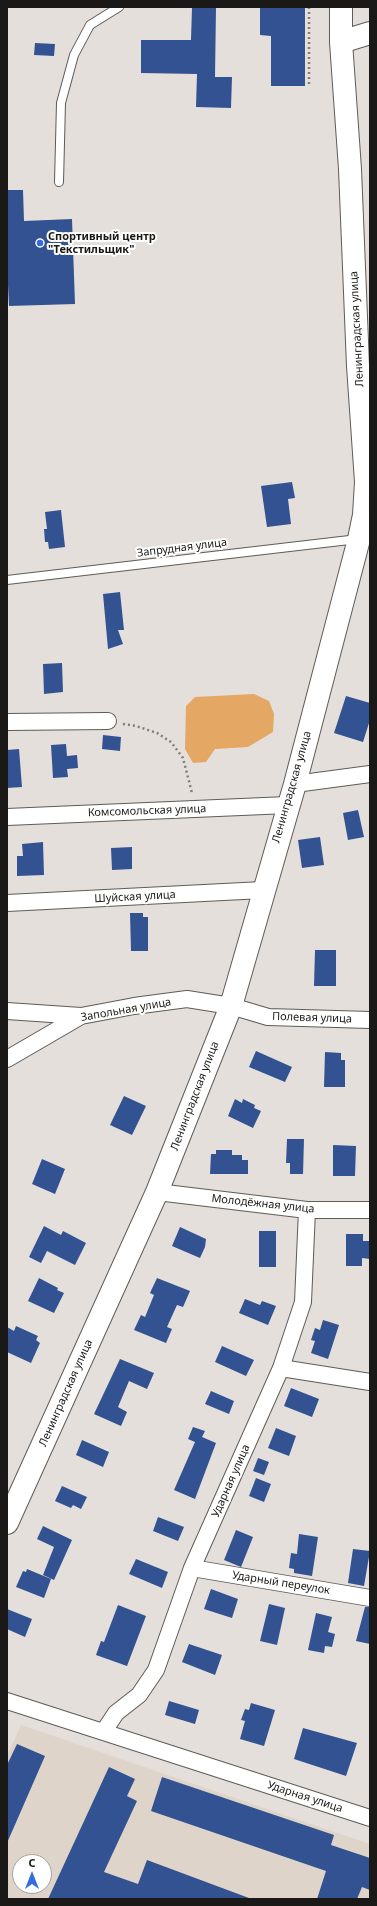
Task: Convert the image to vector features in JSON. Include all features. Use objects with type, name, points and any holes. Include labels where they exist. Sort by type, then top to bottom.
[{"type":"street","name":"Ленинградская улица","points":[[7,1522],[157,1192],[231,1006],[263,890],[295,784],[359,539],[367,514],[364,366],[341,42],[341,7]]},
{"type":"street","points":[[341,42],[370,33]]},
{"type":"street","points":[[7,722],[108,722]]},
{"type":"street","points":[[295,784],[370,774]]},
{"type":"street","name":"Комсомольская улица","points":[[7,818],[288,805]]},
{"type":"street","name":"Шуйская улица","points":[[7,904],[263,890]]},
{"type":"street","name":"Запольная улица","points":[[7,1058],[81,1016],[134,1006],[187,999],[231,1006]]},
{"type":"street","name":"Полевая улица","points":[[231,1006],[268,1017],[370,1020]]},
{"type":"street","points":[[7,1011],[81,1016]]},
{"type":"street","name":"Молодёжная улица","points":[[157,1192],[308,1210],[370,1210]]},
{"type":"street","name":"Ударная улица","points":[[104,1731],[116,1712],[139,1696],[156,1670],[192,1568],[280,1368],[303,1302],[308,1210]]},
{"type":"street","points":[[280,1368],[370,1382]]},
{"type":"street","name":"Ударный переулок","points":[[192,1568],[370,1598]]},
{"type":"street","name":"Ударная улица","points":[[7,1701],[104,1731],[370,1818]]},
{"type":"lane","points":[[59,182],[61,104],[74,55],[90,25],[119,7]]},
{"type":"lane","name":"Запрудная улица","points":[[7,580],[359,539]]},
{"type":"path","points":[[309,7],[309,86]]},
{"type":"path","points":[[108,722],[136,726],[157,733],[171,742],[183,758],[195,809]]},
{"type":"shaded area","points":[[254,694],[269,701],[274,714],[273,732],[248,747],[215,749],[206,762],[193,763],[185,749],[186,706],[195,697]]},
{"type":"shaded area","points":[[21,1725],[370,1844],[370,1899],[7,1899],[7,1756]]},
{"type":"building","points":[[192,7],[216,7],[215,77],[232,77],[231,108],[196,107],[197,74],[141,73],[141,40],[191,40]]},
{"type":"building","points":[[260,7],[305,7],[305,86],[271,86],[271,36],[260,35]]},
{"type":"building","points":[[35,43],[55,44],[54,56],[34,55]]},
{"type":"building","name":"Спортивный центр \"Текстильщик\"","points":[[7,190],[23,190],[24,221],[72,219],[75,304],[9,306],[7,265]]},
{"type":"building","points":[[292,482],[295,498],[288,499],[291,524],[267,527],[261,486]]},
{"type":"building","points":[[61,510],[65,547],[49,549],[48,542],[45,542],[44,529],[47,529],[45,512]]},
{"type":"building","points":[[120,592],[124,630],[118,630],[123,644],[108,649],[103,594]]},
{"type":"building","points":[[62,663],[63,692],[44,694],[43,664]]},
{"type":"building","points":[[346,696],[370,703],[370,720],[363,742],[334,733]]},
{"type":"building","points":[[103,735],[121,737],[120,751],[102,749]]},
{"type":"building","points":[[66,744],[67,756],[77,755],[78,768],[67,769],[68,777],[53,778],[51,745]]},
{"type":"building","points":[[19,749],[22,787],[7,788],[7,750]]},
{"type":"building","points":[[358,810],[364,837],[348,840],[343,813]]},
{"type":"building","points":[[320,837],[324,865],[302,868],[298,840]]},
{"type":"building","points":[[43,842],[44,875],[17,876],[17,856],[23,856],[22,844]]},
{"type":"building","points":[[132,847],[132,869],[112,870],[111,848]]},
{"type":"building","points":[[130,913],[143,913],[143,917],[148,917],[148,951],[131,951]]},
{"type":"building","points":[[315,950],[336,950],[336,986],[314,986]]},
{"type":"building","points":[[256,1051],[292,1067],[285,1082],[249,1067]]},
{"type":"building","points":[[325,1052],[341,1053],[341,1060],[345,1060],[345,1087],[324,1087]]},
{"type":"building","points":[[124,1096],[146,1106],[132,1135],[110,1125]]},
{"type":"building","points":[[235,1099],[242,1103],[243,1099],[255,1105],[254,1108],[261,1111],[253,1128],[228,1116]]},
{"type":"building","points":[[287,1139],[304,1139],[303,1174],[290,1174],[290,1163],[286,1163]]},
{"type":"building","points":[[333,1145],[356,1146],[355,1176],[333,1176]]},
{"type":"building","points":[[216,1150],[232,1150],[232,1155],[242,1155],[242,1160],[248,1160],[248,1174],[210,1174],[211,1154],[216,1154]]},
{"type":"building","points":[[42,1159],[65,1169],[55,1194],[32,1184]]},
{"type":"building","points":[[44,1226],[61,1235],[63,1231],[86,1243],[75,1265],[47,1251],[41,1263],[29,1257]]},
{"type":"building","points":[[180,1227],[206,1239],[205,1247],[200,1258],[172,1246]]},
{"type":"building","points":[[259,1231],[276,1231],[276,1267],[259,1267]]},
{"type":"building","points":[[346,1234],[363,1234],[363,1241],[369,1241],[370,1259],[362,1258],[362,1266],[346,1266]]},
{"type":"building","points":[[39,1278],[58,1288],[57,1290],[64,1293],[54,1313],[28,1301]]},
{"type":"building","points":[[157,1278],[190,1291],[183,1307],[177,1305],[167,1327],[172,1329],[166,1343],[134,1330],[141,1315],[145,1317],[154,1295],[150,1293]]},
{"type":"building","points":[[245,1299],[260,1305],[262,1301],[276,1306],[268,1325],[239,1313]]},
{"type":"building","points":[[323,1320],[339,1325],[328,1359],[311,1353],[315,1341],[311,1340],[315,1328],[320,1330]]},
{"type":"building","points":[[16,1326],[38,1336],[36,1340],[40,1343],[31,1363],[7,1352],[7,1327],[14,1331]]},
{"type":"building","points":[[222,1346],[254,1360],[246,1376],[215,1362]]},
{"type":"building","points":[[120,1359],[154,1373],[147,1389],[129,1381],[118,1407],[127,1412],[121,1426],[94,1414]]},
{"type":"building","points":[[291,1388],[319,1399],[312,1417],[284,1406]]},
{"type":"building","points":[[211,1391],[234,1401],[229,1414],[205,1404]]},
{"type":"building","points":[[193,1427],[205,1431],[202,1437],[216,1443],[195,1499],[174,1490],[195,1442],[188,1439]]},
{"type":"building","points":[[276,1428],[296,1436],[289,1456],[268,1448]]},
{"type":"building","points":[[82,1440],[109,1452],[103,1467],[76,1455]]},
{"type":"building","points":[[258,1458],[269,1462],[264,1475],[253,1471]]},
{"type":"building","points":[[256,1478],[271,1484],[264,1502],[249,1496]]},
{"type":"building","points":[[62,1486],[87,1497],[81,1509],[73,1505],[71,1508],[55,1501]]},
{"type":"building","points":[[158,1517],[184,1527],[178,1541],[153,1531]]},
{"type":"building","points":[[43,1526],[72,1540],[54,1580],[43,1575],[54,1547],[37,1539]]},
{"type":"building","points":[[236,1530],[253,1537],[241,1567],[224,1560]]},
{"type":"building","points":[[299,1534],[318,1537],[312,1576],[294,1573],[294,1569],[289,1568],[291,1553],[297,1554]]},
{"type":"building","points":[[353,1549],[370,1551],[364,1586],[348,1583]]},
{"type":"building","points":[[136,1559],[168,1572],[162,1588],[129,1574]]},
{"type":"building","points":[[27,1569],[51,1579],[44,1598],[16,1587],[23,1571],[26,1572]]},
{"type":"building","points":[[211,1589],[238,1599],[232,1618],[204,1609]]},
{"type":"building","points":[[269,1604],[285,1608],[277,1645],[260,1641]]},
{"type":"building","points":[[118,1605],[146,1616],[127,1666],[96,1655],[101,1641],[104,1642]]},
{"type":"building","points":[[365,1607],[370,1607],[370,1644],[356,1641]]},
{"type":"building","points":[[7,1609],[32,1619],[25,1637],[7,1629]]},
{"type":"building","points":[[316,1613],[332,1617],[328,1632],[335,1634],[332,1647],[325,1646],[324,1653],[308,1650]]},
{"type":"building","points":[[189,1644],[222,1655],[215,1675],[182,1662]]},
{"type":"building","points":[[169,1701],[199,1710],[195,1724],[165,1715]]},
{"type":"building","points":[[251,1703],[275,1710],[264,1746],[240,1739],[245,1721],[241,1720],[245,1709],[249,1710]]},
{"type":"building","points":[[303,1728],[357,1743],[346,1776],[294,1759]]},
{"type":"building","points":[[17,1744],[45,1756],[7,1843],[7,1765]]},
{"type":"building","points":[[109,1767],[135,1779],[127,1796],[137,1801],[104,1872],[138,1884],[147,1860],[249,1899],[48,1899],[50,1894],[52,1894],[52,1890]]},
{"type":"building","points":[[162,1777],[334,1835],[331,1845],[370,1858],[370,1890],[362,1887],[357,1899],[317,1899],[326,1871],[151,1811]]},
{"type":"place","name":"Спортивный центр \"Текстильщик\"","points":[[40,243]]}]
